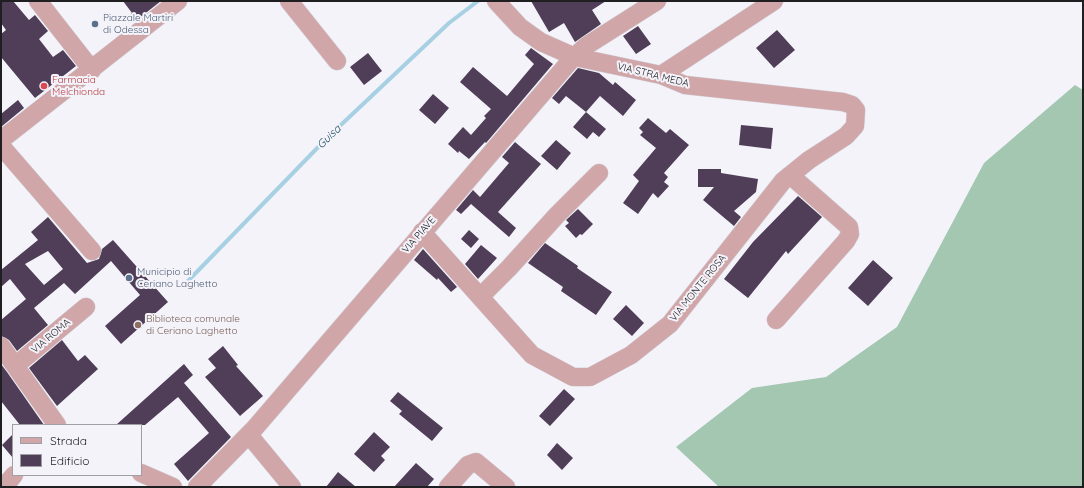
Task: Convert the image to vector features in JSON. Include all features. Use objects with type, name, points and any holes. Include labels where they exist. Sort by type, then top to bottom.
[{"type":"street","points":[[38,1],[92,70]]},
{"type":"street","points":[[1,140],[178,1]]},
{"type":"street","points":[[289,1],[337,61]]},
{"type":"street","name":"VIA STRA MEDA","points":[[496,1],[520,27],[541,42],[575,57],[661,75],[685,85],[843,102],[852,105]]},
{"type":"street","name":"VIA PIAVE","points":[[197,487],[249,435],[422,232],[575,57],[586,46],[657,1]]},
{"type":"street","points":[[661,75],[774,1]]},
{"type":"street","name":"VIA MONTE ROSA","points":[[422,232],[532,355],[573,377],[590,377],[631,355],[670,324],[783,181],[809,160],[846,136],[856,126],[856,110],[852,105]]},
{"type":"street","points":[[1,146],[92,251]]},
{"type":"street","points":[[480,297],[598,173]]},
{"type":"street","points":[[776,320],[850,234],[849,227],[790,175]]},
{"type":"street","name":"VIA ROMA","points":[[16,366],[86,306]]},
{"type":"street","points":[[1,346],[56,424]]},
{"type":"street","points":[[249,435],[292,487]]},
{"type":"street","points":[[448,487],[468,465],[476,462],[506,487]]},
{"type":"street","points":[[142,473],[173,487]]},
{"type":"street","points":[[4,487],[13,476]]},
{"type":"green space","points":[[1075,85],[1083,90],[1083,487],[719,487],[676,447],[752,388],[826,377],[897,327],[984,163]]},
{"type":"building","points":[[1,1],[13,1],[29,20],[35,15],[48,31],[39,39],[53,57],[63,50],[76,66],[35,98],[1,57],[1,34],[6,30],[1,23]]},
{"type":"building","points":[[123,1],[161,1],[133,23],[128,17],[132,13]]},
{"type":"building","points":[[531,1],[606,1],[592,10],[601,24],[575,42],[564,23],[549,32]]},
{"type":"building","points":[[638,26],[651,44],[636,54],[623,36]]},
{"type":"building","points":[[777,30],[795,50],[774,68],[756,48]]},
{"type":"building","points":[[531,48],[553,64],[486,143],[485,142],[469,159],[459,151],[458,153],[448,144],[463,127],[471,135],[486,118],[484,116],[491,109],[460,82],[473,67],[507,96],[534,64],[525,55]]},
{"type":"building","points":[[368,53],[382,71],[364,85],[350,67]]},
{"type":"building","points":[[578,68],[599,73],[613,85],[615,82],[636,100],[623,116],[600,96],[586,112],[566,96],[559,104],[552,98]]},
{"type":"building","points":[[433,94],[449,108],[435,124],[419,110]]},
{"type":"building","points":[[18,100],[24,108],[1,127],[1,114]]},
{"type":"building","points":[[586,112],[606,129],[599,137],[593,132],[587,139],[573,127]]},
{"type":"building","points":[[648,118],[666,133],[670,129],[689,145],[664,173],[668,177],[664,182],[669,186],[658,198],[653,193],[638,214],[623,203],[639,181],[633,175],[656,148],[640,135],[643,132],[639,128]]},
{"type":"building","points":[[741,125],[773,128],[771,149],[739,145]]},
{"type":"building","points":[[556,140],[571,153],[557,170],[541,156]]},
{"type":"building","points":[[515,142],[541,164],[498,212],[516,228],[509,237],[471,204],[461,214],[456,210],[473,190],[480,197],[509,163],[502,157]]},
{"type":"building","points":[[698,169],[721,169],[721,173],[758,179],[756,192],[734,211],[741,217],[734,226],[703,200],[714,187],[698,187]]},
{"type":"building","points":[[798,196],[822,217],[788,254],[786,251],[748,298],[724,279],[753,242]]},
{"type":"building","points":[[578,209],[593,224],[582,235],[580,234],[576,238],[565,226],[569,223],[566,220]]},
{"type":"building","points":[[48,217],[87,263],[99,259],[102,249],[113,240],[168,302],[121,344],[105,326],[140,295],[111,261],[75,294],[64,283],[34,308],[48,325],[17,351],[9,340],[1,336],[1,320],[26,299],[10,279],[1,287],[1,270],[38,240],[31,232]],"holes":[[[48,251],[63,269],[44,285],[25,264]]]},
{"type":"building","points":[[469,230],[479,239],[471,248],[461,239]]},
{"type":"building","points":[[545,243],[578,266],[577,268],[612,292],[596,315],[561,291],[563,287],[528,263]]},
{"type":"building","points":[[481,245],[497,258],[478,279],[465,264]]},
{"type":"building","points":[[423,249],[457,287],[451,292],[438,278],[437,280],[414,260]]},
{"type":"building","points":[[873,260],[893,278],[868,306],[848,288]]},
{"type":"building","points":[[626,305],[644,323],[632,336],[613,319]]},
{"type":"building","points":[[62,340],[78,361],[85,355],[98,369],[57,406],[29,368]]},
{"type":"building","points":[[223,346],[238,365],[236,366],[263,396],[240,416],[205,377],[216,368],[208,359]]},
{"type":"building","points":[[1,364],[43,424],[19,424],[1,401]]},
{"type":"building","points":[[184,364],[193,375],[184,383],[231,437],[188,481],[174,464],[209,433],[178,397],[145,425],[117,424]]},
{"type":"building","points":[[564,389],[575,399],[550,426],[539,416]]},
{"type":"building","points":[[398,392],[443,428],[432,441],[399,414],[402,411],[390,401]]},
{"type":"building","points":[[374,432],[390,447],[381,456],[385,460],[374,472],[354,454]]},
{"type":"building","points":[[12,435],[12,457],[2,445]]},
{"type":"building","points":[[557,443],[573,458],[562,470],[547,455]]},
{"type":"building","points":[[416,463],[434,479],[427,487],[394,487]]},
{"type":"building","points":[[338,472],[356,487],[326,487]]},
{"type":"waterway","name":"Guisa","points":[[187,282],[326,139],[449,23],[478,1]]},
{"type":"place","name":"Piazzale Martiri di Odessa","points":[[95,24]]},
{"type":"place","name":"Farmacia Melchionda","points":[[44,86]]},
{"type":"place","name":"Municipio di Ceriano Laghetto","points":[[129,278]]},
{"type":"place","name":"Biblioteca comunale di Ceriano Laghetto","points":[[138,325]]}]
